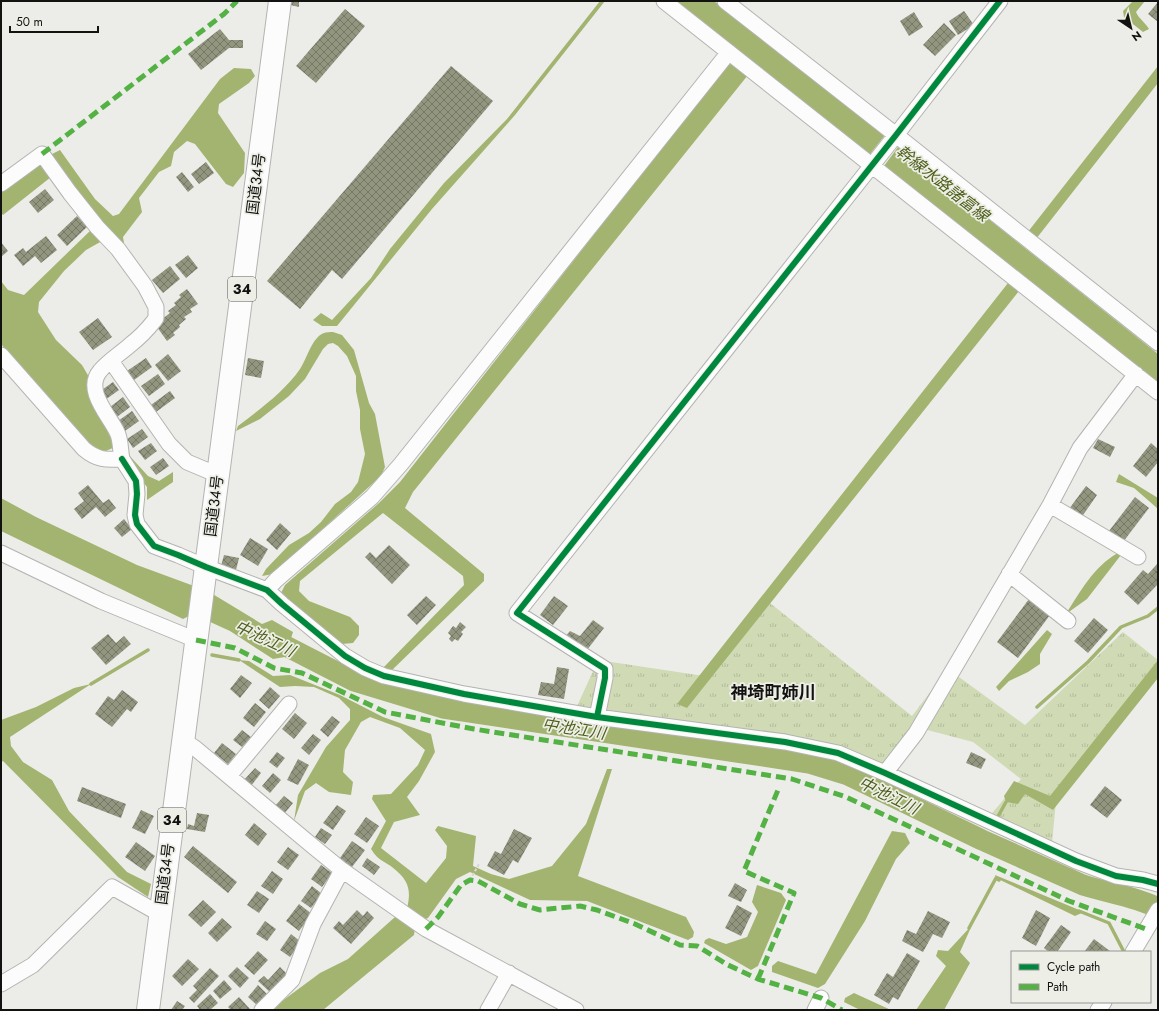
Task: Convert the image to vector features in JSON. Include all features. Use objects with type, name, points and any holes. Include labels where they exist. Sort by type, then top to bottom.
[{"type":"highway","name":"国道34号","points":[[148,1010],[280,1]]},
{"type":"street","points":[[664,1],[729,52],[884,150],[1158,344]]},
{"type":"street","points":[[725,1],[884,150],[1158,392]]},
{"type":"street","points":[[597,717],[605,678],[605,669],[517,613],[884,150],[1000,1]]},
{"type":"street","points":[[267,590],[276,580],[372,497],[401,464],[729,52]]},
{"type":"street","points":[[1,184],[42,154],[97,227],[118,249],[145,286],[156,307],[156,318],[146,330],[99,372],[94,382],[100,403],[117,432],[120,441],[122,459],[136,481],[135,514],[137,524],[154,546],[178,555],[206,572],[267,590],[345,656],[365,668],[384,676],[464,694],[597,717],[785,742],[838,753],[885,773],[1076,861],[1116,876],[1158,884]]},
{"type":"street","points":[[1,355],[84,449],[91,455],[107,460],[122,459]]},
{"type":"street","points":[[111,361],[169,444],[187,462],[218,475]]},
{"type":"street","points":[[885,773],[916,734],[1050,505],[1080,448],[1136,374]]},
{"type":"street","points":[[1050,505],[1138,557]]},
{"type":"street","points":[[1,553],[101,601],[197,635]]},
{"type":"street","points":[[1009,574],[1068,621]]},
{"type":"street","points":[[229,776],[289,704]]},
{"type":"street","points":[[183,740],[195,748],[342,870],[426,929],[576,1010]]},
{"type":"street","points":[[262,1010],[292,980],[313,924],[342,870]]},
{"type":"street","points":[[1,984],[34,965],[112,887],[160,914]]},
{"type":"street","points":[[1134,951],[1158,910]]},
{"type":"street","points":[[488,1010],[509,973]]},
{"type":"path","points":[[470,880],[479,864]]},
{"type":"green space","points":[[770,603],[912,716],[948,669],[1025,725],[1123,632],[1158,660],[1158,668],[1056,801],[1051,854],[982,825],[1021,779],[973,742],[912,726],[875,774],[834,755],[573,715],[598,660],[711,677]]},
{"type":"water","points":[[600,1],[605,1],[515,115],[432,209],[337,326],[322,326],[313,320],[321,313],[332,320],[371,278],[390,249],[444,183],[507,119]]},
{"type":"water","points":[[676,1],[714,1],[885,135],[870,154]]},
{"type":"water","points":[[1133,1],[1145,1],[1136,12],[1149,29],[1143,32],[1124,17],[1123,11]]},
{"type":"water","points":[[730,61],[748,75],[413,492],[405,508],[484,574],[484,581],[390,672],[382,669],[464,585],[463,576],[383,513],[300,581],[299,591],[309,601],[350,617],[359,626],[359,635],[353,643],[342,644],[287,600],[281,593],[285,585],[379,503],[400,482]]},
{"type":"water","points":[[1158,66],[1158,83],[1036,239],[1027,233]]},
{"type":"water","points":[[234,68],[251,69],[255,76],[249,83],[219,104],[218,113],[245,153],[244,173],[233,187],[226,184],[195,144],[187,141],[174,152],[171,166],[159,172],[139,198],[142,212],[123,237],[125,249],[87,207],[50,155],[60,150],[95,199],[113,216],[119,214],[220,79]]},
{"type":"water","name":"幹線水路諸富線","points":[[898,147],[1158,354],[1158,384],[884,166]]},
{"type":"water","points":[[41,164],[51,177],[3,215],[1,213],[1,193]]},
{"type":"water","points":[[92,229],[102,241],[86,250],[64,271],[39,302],[38,312],[56,340],[82,365],[89,377],[91,397],[115,447],[106,451],[94,450],[1,344],[1,281],[8,290],[24,295]]},
{"type":"water","points":[[1008,283],[1019,291],[687,708],[677,704]]},
{"type":"water","points":[[333,332],[342,335],[354,350],[369,403],[375,414],[385,467],[381,476],[273,574],[262,576],[266,569],[289,545],[309,533],[321,522],[335,504],[351,492],[358,482],[365,454],[360,429],[360,410],[356,391],[356,376],[347,356],[338,346],[333,343],[328,344],[323,349],[305,379],[289,396],[260,419],[236,431],[238,426],[271,400],[294,377],[303,365],[316,339],[324,333]]},
{"type":"water","points":[[128,454],[148,476],[159,481],[173,472],[173,482],[147,500],[147,487],[128,463]]},
{"type":"water","points":[[1119,474],[1158,498],[1158,513],[1157,508],[1134,488],[1116,482]]},
{"type":"water","points":[[1,498],[36,517],[137,565],[194,586],[193,614],[183,619],[1,531]]},
{"type":"water","points":[[1118,553],[1121,555],[1087,599],[1066,614],[1088,580],[1109,558]]},
{"type":"water","points":[[211,593],[262,624],[272,620],[293,632],[285,657],[273,659],[230,631],[208,621]]},
{"type":"water","points":[[1047,630],[1052,634],[1040,654],[1040,664],[1028,672],[1009,681],[999,691],[996,687]]},
{"type":"water","points":[[239,660],[249,661],[273,676],[290,675],[340,695],[383,717],[431,734],[435,752],[419,781],[407,797],[420,815],[394,822],[381,848],[426,883],[446,858],[447,846],[435,830],[438,826],[476,836],[473,866],[491,874],[509,879],[552,866],[586,824],[607,769],[612,769],[578,876],[686,917],[694,932],[693,937],[688,940],[587,901],[530,900],[470,872],[456,879],[428,918],[419,922],[415,928],[414,935],[323,1010],[270,1010],[320,973],[348,959],[395,917],[405,919],[409,896],[407,885],[399,873],[378,858],[371,849],[386,821],[372,799],[373,795],[391,794],[418,765],[425,750],[400,728],[370,717],[361,722],[345,750],[343,772],[353,782],[351,795],[329,792],[316,783],[305,791],[294,821],[298,795],[326,747],[350,720],[350,709],[339,698],[314,687],[280,687]]},
{"type":"water","points":[[1158,660],[1158,678],[1053,810],[1025,794],[1018,804],[1006,802],[1004,796],[1014,781],[1050,796]]},
{"type":"water","points":[[91,684],[10,737],[11,746],[23,762],[52,780],[69,811],[127,872],[151,884],[148,897],[118,877],[3,761],[1,762],[1,720],[36,707],[74,688]]},
{"type":"water","points":[[892,831],[905,833],[910,843],[896,859],[865,921],[825,984],[818,988],[772,972],[772,966],[778,961],[816,974]]},
{"type":"water","points":[[995,875],[1084,912],[1075,916],[996,878]]},
{"type":"water","points":[[757,885],[781,893],[786,900],[758,966],[751,970],[704,943],[705,940],[709,938],[726,944],[747,937],[758,912],[752,902]]},
{"type":"water","points":[[972,925],[960,952],[970,963],[944,1010],[916,1010],[946,966],[936,956],[938,950],[948,951]]},
{"type":"water","points":[[854,993],[891,1010],[860,1010],[844,1002],[845,998]]},
{"type":"building","points":[[291,1],[299,1],[299,7],[290,5]]},
{"type":"building","points":[[1158,2],[1158,22],[1148,14]]},
{"type":"building","points":[[345,9],[365,26],[316,83],[296,66]]},
{"type":"building","points":[[964,11],[974,25],[958,35],[949,21]]},
{"type":"building","points":[[914,12],[923,27],[909,36],[900,21]]},
{"type":"building","points":[[944,23],[956,35],[935,56],[923,45]]},
{"type":"building","points":[[220,29],[229,40],[243,40],[243,48],[229,48],[201,70],[188,54]]},
{"type":"building","points":[[451,66],[493,101],[342,279],[332,270],[300,309],[267,281]]},
{"type":"building","points":[[206,162],[214,173],[199,184],[191,174]]},
{"type":"building","points":[[182,172],[194,187],[188,192],[176,177]]},
{"type":"building","points":[[45,189],[54,200],[38,213],[29,202]]},
{"type":"building","points":[[77,216],[87,227],[67,246],[57,235]]},
{"type":"building","points":[[46,236],[57,250],[41,263],[35,256],[23,266],[14,255],[23,248],[26,252]]},
{"type":"building","points":[[1,242],[8,251],[1,257]]},
{"type":"building","points":[[188,255],[198,268],[186,278],[175,265]]},
{"type":"building","points":[[170,266],[180,279],[163,293],[152,280]]},
{"type":"building","points":[[187,289],[198,304],[190,309],[192,312],[184,317],[186,319],[173,333],[175,335],[167,341],[157,327],[164,321],[162,319],[170,313],[168,311],[176,305],[174,303],[181,297],[179,295]]},
{"type":"building","points":[[98,318],[112,337],[93,350],[79,332]]},
{"type":"building","points":[[168,354],[181,371],[168,381],[155,365]]},
{"type":"building","points":[[146,358],[152,367],[134,380],[127,371]]},
{"type":"building","points":[[248,358],[264,361],[261,378],[245,375]]},
{"type":"building","points":[[158,374],[165,384],[149,396],[141,386]]},
{"type":"building","points":[[113,382],[119,390],[105,400],[99,392]]},
{"type":"building","points":[[170,391],[175,398],[156,412],[151,405]]},
{"type":"building","points":[[123,397],[130,407],[117,417],[110,407]]},
{"type":"building","points":[[132,411],[139,421],[125,431],[118,421]]},
{"type":"building","points":[[142,429],[148,437],[133,448],[127,439]]},
{"type":"building","points":[[1098,439],[1115,447],[1110,457],[1093,448]]},
{"type":"building","points":[[151,443],[157,451],[145,460],[138,451]]},
{"type":"building","points":[[1151,443],[1158,449],[1158,462],[1146,477],[1133,466]]},
{"type":"building","points":[[163,458],[169,466],[156,475],[150,467]]},
{"type":"building","points":[[88,485],[103,503],[109,499],[116,508],[105,517],[96,507],[82,519],[74,509],[84,501],[78,493]]},
{"type":"building","points":[[1086,486],[1097,495],[1081,518],[1069,509]]},
{"type":"building","points":[[1135,497],[1149,508],[1123,542],[1109,531]]},
{"type":"building","points":[[124,519],[132,529],[122,537],[114,528]]},
{"type":"building","points":[[280,523],[291,533],[277,550],[266,540]]},
{"type":"building","points":[[250,538],[268,549],[258,566],[240,555]]},
{"type":"building","points":[[389,545],[410,565],[392,584],[365,557],[370,552],[376,558]]},
{"type":"building","points":[[224,555],[239,558],[236,570],[221,566]]},
{"type":"building","points":[[1158,563],[1158,584],[1138,605],[1124,592],[1143,570],[1148,574]]},
{"type":"building","points":[[426,596],[436,605],[417,625],[407,615]]},
{"type":"building","points":[[554,596],[568,606],[553,625],[540,615]]},
{"type":"building","points":[[1029,599],[1050,615],[1018,658],[997,642]]},
{"type":"building","points":[[1094,618],[1108,630],[1088,653],[1074,641]]},
{"type":"building","points":[[593,620],[604,628],[587,650],[564,638],[570,631],[580,636]]},
{"type":"building","points":[[460,622],[466,627],[461,632],[463,634],[458,641],[455,639],[452,642],[449,639],[451,636],[448,633],[453,626],[456,628]]},
{"type":"building","points":[[108,634],[116,643],[124,636],[131,644],[106,665],[91,648]]},
{"type":"building","points":[[557,667],[569,669],[564,699],[538,695],[541,682],[554,684]]},
{"type":"building","points":[[241,675],[252,683],[240,698],[230,689]]},
{"type":"building","points":[[270,687],[280,696],[269,709],[259,700]]},
{"type":"building","points":[[122,690],[138,702],[131,712],[127,709],[112,727],[95,714],[108,696],[114,700]]},
{"type":"building","points":[[255,703],[266,712],[254,727],[243,718]]},
{"type":"building","points":[[295,713],[307,723],[294,739],[282,729]]},
{"type":"building","points":[[332,716],[340,722],[328,737],[320,730]]},
{"type":"building","points":[[242,730],[251,737],[242,747],[233,740]]},
{"type":"building","points":[[313,734],[321,740],[309,755],[301,748]]},
{"type":"building","points":[[222,743],[236,754],[228,764],[214,753]]},
{"type":"building","points":[[277,752],[285,758],[277,768],[269,762]]},
{"type":"building","points":[[971,752],[986,759],[981,769],[966,763]]},
{"type":"building","points":[[298,759],[309,765],[298,785],[287,780]]},
{"type":"building","points":[[255,768],[261,773],[251,786],[244,780]]},
{"type":"building","points":[[273,773],[281,780],[270,793],[262,786]]},
{"type":"building","points":[[1105,786],[1122,800],[1107,818],[1090,805]]},
{"type":"building","points":[[82,787],[126,804],[121,818],[77,801]]},
{"type":"building","points":[[284,796],[293,803],[284,814],[275,806]]},
{"type":"building","points":[[337,805],[346,811],[333,830],[323,823]]},
{"type":"building","points":[[141,810],[154,816],[145,834],[132,828]]},
{"type":"building","points":[[197,813],[209,815],[205,832],[187,829],[188,824],[194,826]]},
{"type":"building","points":[[366,817],[379,826],[367,843],[354,834]]},
{"type":"building","points":[[254,823],[267,834],[258,846],[245,835]]},
{"type":"building","points":[[321,828],[332,835],[325,844],[315,837]]},
{"type":"building","points":[[514,829],[532,838],[518,863],[513,860],[504,875],[487,866],[495,851],[501,854]]},
{"type":"building","points":[[352,841],[365,850],[352,867],[340,858]]},
{"type":"building","points":[[136,842],[155,856],[145,871],[125,857]]},
{"type":"building","points":[[193,846],[237,882],[228,893],[184,857]]},
{"type":"building","points":[[288,847],[299,855],[288,870],[277,862]]},
{"type":"building","points":[[367,858],[380,867],[374,875],[362,866]]},
{"type":"building","points":[[321,865],[332,873],[322,887],[311,879]]},
{"type":"building","points":[[272,871],[283,879],[273,894],[261,886]]},
{"type":"building","points":[[735,883],[747,890],[741,902],[728,896]]},
{"type":"building","points":[[312,886],[322,894],[311,908],[301,901]]},
{"type":"building","points":[[257,891],[269,899],[259,913],[247,905]]},
{"type":"building","points":[[203,900],[216,912],[201,927],[188,915]]},
{"type":"building","points":[[299,904],[312,914],[299,931],[286,921]]},
{"type":"building","points":[[737,905],[752,913],[741,936],[725,928]]},
{"type":"building","points":[[357,910],[363,916],[367,911],[374,918],[351,944],[333,928],[339,921],[343,925]]},
{"type":"building","points":[[1036,910],[1050,918],[1036,946],[1022,938]]},
{"type":"building","points":[[928,911],[950,922],[942,938],[933,934],[923,952],[902,941],[907,930],[916,934]]},
{"type":"building","points":[[222,918],[232,927],[217,942],[208,933]]},
{"type":"building","points":[[265,921],[276,929],[267,941],[256,934]]},
{"type":"building","points":[[1061,925],[1071,932],[1058,951],[1048,951],[1044,948]]},
{"type":"building","points":[[291,934],[301,942],[290,957],[280,950]]},
{"type":"building","points":[[1094,939],[1110,951],[1085,951]]},
{"type":"building","points":[[258,951],[268,960],[254,975],[244,966]]},
{"type":"building","points":[[907,953],[920,961],[898,1000],[893,997],[889,1004],[874,995],[887,973],[893,977]]},
{"type":"building","points":[[188,959],[199,969],[182,986],[172,976]]},
{"type":"building","points":[[237,967],[249,978],[240,988],[228,976]]},
{"type":"building","points":[[280,967],[289,976],[272,994],[258,981],[264,976],[268,980]]},
{"type":"building","points":[[210,968],[219,976],[194,1003],[189,998],[197,990],[193,986]]},
{"type":"building","points":[[224,980],[232,989],[220,999],[213,991]]},
{"type":"building","points":[[258,985],[269,996],[259,1007],[248,997]]},
{"type":"building","points":[[210,994],[218,1003],[210,1010],[200,1010],[197,1006]]},
{"type":"building","points":[[239,997],[250,1009],[249,1010],[231,1010],[228,1007]]},
{"type":"building","points":[[177,1001],[185,1006],[182,1010],[171,1010]]},
{"type":"waterway","points":[[1037,707],[1088,662],[1121,627],[1148,616],[1158,608]]},
{"type":"waterway","name":"中池江川","points":[[261,635],[278,642],[354,681],[443,708],[809,763],[848,775],[982,840],[1083,885],[1130,898],[1158,908]]},
{"type":"waterway","points":[[91,684],[148,650]]},
{"type":"waterway","points":[[212,655],[239,660]]},
{"type":"waterway","points":[[996,820],[1006,802]]},
{"type":"waterway","points":[[969,928],[996,878],[999,880]]},
{"type":"waterway","points":[[1079,911],[1109,923],[1123,951]]},
{"type":"marked path","points":[[42,154],[224,14],[237,1]]},
{"type":"marked path","points":[[196,640],[235,648],[274,668],[302,673],[385,712],[474,729],[792,779],[846,797],[1069,901],[1146,929]]},
{"type":"marked path","points":[[758,979],[794,893],[744,871],[778,790]]},
{"type":"marked path","points":[[426,929],[438,917],[461,885],[470,880],[478,881],[520,904],[540,910],[580,906],[597,910],[635,924],[680,945],[697,946],[728,965],[758,979],[821,998],[842,1010]]},
{"type":"cycle path","points":[[597,717],[605,678],[605,669],[517,613],[896,135],[1000,1]]},
{"type":"cycle path","points":[[122,459],[136,481],[137,494],[135,515],[137,524],[154,546],[267,590],[345,656],[365,668],[384,676],[464,694],[597,717],[785,742],[838,753],[885,773],[1076,861],[1116,876],[1158,884]]},
{"type":"district","name":"神埼町姉川","points":[[773,692]]}]
